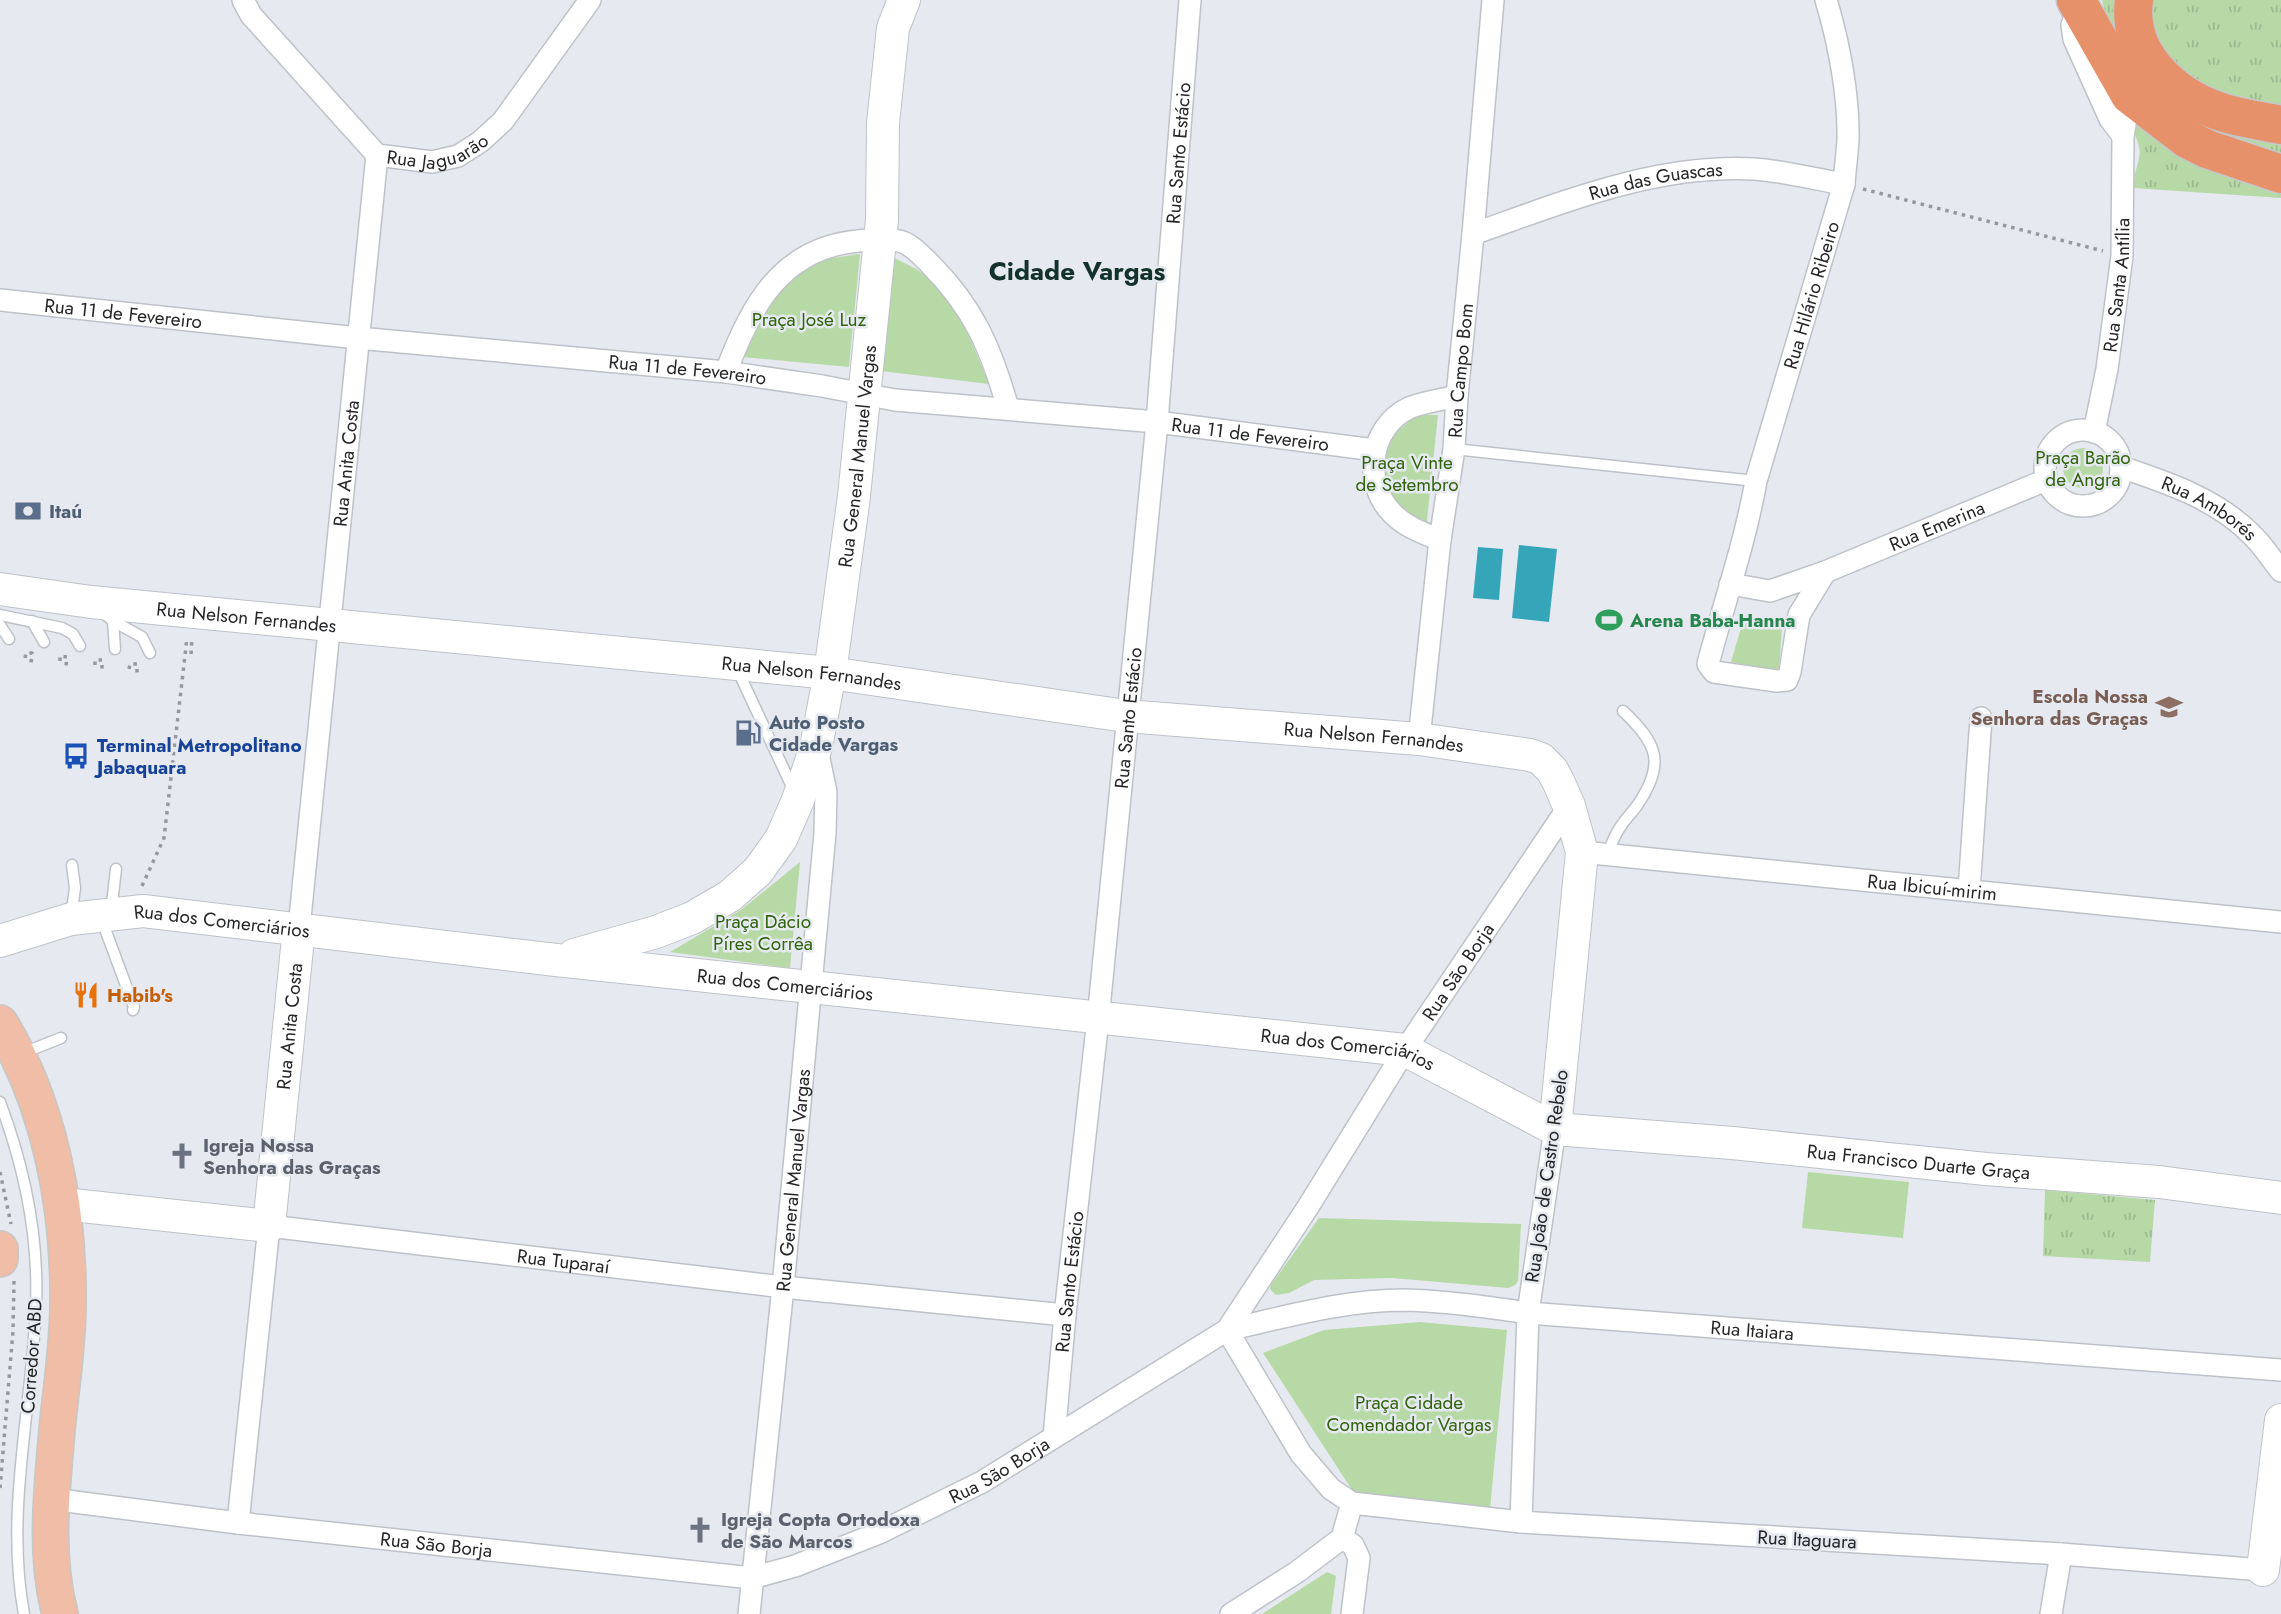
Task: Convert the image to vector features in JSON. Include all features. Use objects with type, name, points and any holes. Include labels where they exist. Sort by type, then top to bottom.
[{"type":"highway","points":[[2134,0],[2132,13],[2135,34],[2145,56],[2160,75],[2189,97],[2225,113],[2281,125]]},
{"type":"highway","points":[[2080,2],[2130,95],[2187,139],[2207,149],[2281,174]]},
{"type":"main road","points":[[0,1023],[39,1109],[63,1205],[68,1259],[68,1305],[51,1499],[50,1560],[54,1594],[60,1614]]},
{"type":"street","name":"Rua Jaguarão","points":[[243,0],[251,15],[377,155],[432,162],[458,156],[480,142],[503,121],[590,0]]},
{"type":"street","name":"Rua Santo Estácio","points":[[1054,1437],[1157,422],[1190,0]]},
{"type":"street","name":"Rua Campo Bom","points":[[1419,739],[1440,540],[1454,449],[1493,0]]},
{"type":"street","name":"Rua Hilário Ribeiro","points":[[1825,572],[1798,615],[1789,678],[1782,681],[1714,672],[1709,667],[1749,523],[1756,481],[1844,184],[1848,139],[1842,71],[1826,0]]},
{"type":"street","points":[[2080,2],[2073,25],[2074,39],[2110,119],[2123,136]]},
{"type":"street","name":"Rua General Manuel Vargas","points":[[830,673],[865,396],[882,220],[883,123],[895,9]]},
{"type":"street","name":"Rua Santa Antília","points":[[2094,432],[2107,369],[2122,256],[2123,136],[2130,95]]},
{"type":"street","name":"Rua Anita Costa","points":[[237,1523],[377,155]]},
{"type":"street","name":"Rua das Guascas","points":[[1473,234],[1604,188],[1655,176],[1699,170],[1755,169],[1844,184]]},
{"type":"street","points":[[726,372],[750,317],[770,284],[802,258],[842,243],[879,239],[905,243],[945,279],[983,333],[997,368],[1008,408]]},
{"type":"street","name":"Rua 11 de Fevereiro","points":[[0,300],[358,338],[726,372],[895,400],[1157,422],[1375,450]]},
{"type":"street","points":[[0,316],[34,305]]},
{"type":"street","points":[[1440,540],[1410,528],[1393,514],[1382,501],[1375,486],[1372,468],[1375,450],[1382,435],[1396,417],[1408,409],[1457,396]]},
{"type":"street","points":[[2080,430],[2094,432],[2110,441],[2116,449],[2121,467],[2119,481],[2113,493],[2089,506],[2076,506],[2063,501],[2053,492],[2046,480],[2048,453],[2056,442],[2067,434],[2080,430]]},
{"type":"street","name":"Rua Amborés","points":[[2121,467],[2188,491],[2229,516],[2253,537],[2281,571]]},
{"type":"street","name":"Rua Emerina","points":[[1730,584],[1770,592],[1825,572],[2046,480]]},
{"type":"street","name":"Rua Nelson Fernandes","points":[[0,589],[102,611],[328,625],[830,673],[1126,716],[1419,739],[1530,755],[1541,759],[1552,769],[1583,836]]},
{"type":"street","points":[[556,960],[656,932],[692,918],[730,896],[758,871],[781,839],[798,800],[816,747],[830,673]]},
{"type":"street","points":[[1969,890],[1981,718]]},
{"type":"street","name":"Rua General Manuel Vargas","points":[[750,1614],[825,833],[826,792],[816,747]]},
{"type":"street","name":"Rua Ibicuí-mirim","points":[[1583,836],[1969,890],[2281,922]]},
{"type":"street","name":"Rua São Borja","points":[[51,1499],[237,1523],[752,1578],[795,1566],[879,1533],[982,1482],[1227,1330],[1308,1207],[1405,1051],[1583,836]]},
{"type":"street","name":"Rua João de Castro Rebelo","points":[[1521,1522],[1528,1313],[1555,1129],[1583,836]]},
{"type":"street","name":"Rua dos Comerciários","points":[[0,941],[94,915],[144,911],[556,960],[1405,1051],[1555,1129]]},
{"type":"street","name":"Rua Francisco Duarte Graça","points":[[1555,1129],[2159,1182],[2281,1198]]},
{"type":"street","name":"Rua Tuparaí","points":[[63,1205],[269,1226],[783,1287],[1065,1315]]},
{"type":"street","name":"Rua Itaiara","points":[[1227,1330],[1332,1307],[1402,1300],[1463,1303],[1528,1313],[2281,1370]]},
{"type":"street","points":[[1227,1330],[1301,1454],[1331,1489],[1352,1503],[1342,1538],[1315,1560],[1231,1614]]},
{"type":"street","points":[[2275,1572],[2281,1420]]},
{"type":"street","name":"Rua Itaguara","points":[[1352,1503],[1521,1522],[2061,1554],[2275,1572]]},
{"type":"street","points":[[1342,1538],[1353,1545],[1359,1558],[1353,1614]]},
{"type":"street","points":[[2050,1614],[2061,1554]]},
{"type":"lane","points":[[1454,449],[1756,481]]},
{"type":"lane","points":[[102,611],[115,649]]},
{"type":"lane","points":[[102,611],[142,637],[150,653]]},
{"type":"lane","points":[[0,615],[62,628],[73,634],[80,646]]},
{"type":"lane","points":[[32,621],[44,642]]},
{"type":"lane","points":[[0,625],[9,639]]},
{"type":"lane","points":[[734,664],[798,800]]},
{"type":"lane","points":[[1583,836],[1619,827],[1638,804],[1654,776],[1655,757],[1650,740],[1623,711]]},
{"type":"lane","points":[[72,865],[75,888],[94,915],[133,1010]]},
{"type":"lane","points":[[94,915],[116,869]]},
{"type":"lane","points":[[17,1056],[61,1038]]},
{"type":"lane","name":"Corredor ABD","points":[[0,1102],[22,1167],[33,1217],[36,1266],[36,1306],[17,1523],[19,1587],[24,1614]]},
{"type":"path","points":[[1844,184],[2122,256]]},
{"type":"path","points":[[142,886],[164,838],[188,630]]},
{"type":"path","points":[[191,654],[192,641]]},
{"type":"path","points":[[25,658],[26,653],[32,653],[31,663]]},
{"type":"path","points":[[60,661],[60,656],[67,657],[66,666]]},
{"type":"path","points":[[94,665],[95,660],[102,660],[102,670]]},
{"type":"path","points":[[129,669],[130,664],[138,664],[136,673]]},
{"type":"path","points":[[0,1172],[13,1331],[0,1489]]},
{"type":"green space","points":[[2102,0],[2119,0],[2120,28],[2281,137],[2281,155],[2246,147],[2178,114],[2107,20]]},
{"type":"green space","points":[[2149,0],[2281,0],[2281,107],[2226,93],[2192,78],[2177,67],[2155,38]]},
{"type":"green space","points":[[2134,107],[2281,182],[2281,198],[2133,188],[2140,151],[2130,125]]},
{"type":"green space","name":"Praça José Luz","points":[[860,254],[849,367],[742,357],[760,314],[800,269],[825,259]]},
{"type":"green space","name":"Praça José Luz","points":[[892,257],[916,269],[942,291],[961,320],[989,384],[881,371]]},
{"type":"green space","name":"Praça Vinte de Setembro","points":[[1438,415],[1426,529],[1398,512],[1381,472],[1391,437],[1413,418]]},
{"type":"green space","name":"Praça Barão de Angra","points":[[2083,448],[2091,449],[2097,454],[2102,460],[2102,476],[2097,482],[2091,487],[2083,488],[2075,487],[2069,482],[2064,476],[2063,468],[2064,460],[2069,454],[2075,449]]},
{"type":"green space","points":[[1744,618],[1782,627],[1779,671],[1731,662]]},
{"type":"green space","name":"Praça Dácio Píres Corrêa","points":[[800,862],[790,968],[670,952],[741,910]]},
{"type":"green space","points":[[1808,1172],[1909,1182],[1903,1238],[1802,1228]]},
{"type":"green space","points":[[2045,1190],[2155,1200],[2150,1262],[2043,1256]]},
{"type":"green space","points":[[1319,1218],[1521,1224],[1518,1281],[1508,1288],[1392,1278],[1314,1280],[1289,1293],[1276,1295],[1270,1289],[1271,1285]]},
{"type":"green space","name":"Praça Cidade Comendador Vargas","points":[[1420,1322],[1507,1330],[1490,1509],[1356,1496],[1263,1353],[1324,1330]]},
{"type":"green space","points":[[1327,1572],[1336,1576],[1331,1614],[1262,1614]]},
{"type":"water","points":[[1519,545],[1557,549],[1549,622],[1512,618]]},
{"type":"water","points":[[1478,547],[1503,549],[1499,600],[1473,598]]},
{"type":"place","name":"Itaú","points":[[28,511]]},
{"type":"place","name":"Arena Baba-Hanna","points":[[1609,620]]},
{"type":"place","name":"Escola Nossa Senhora das Graças","points":[[2169,707]]},
{"type":"place","name":"Auto Posto Cidade Vargas","points":[[748,733]]},
{"type":"place","name":"Terminal Metropolitano Jabaquara","points":[[76,756]]},
{"type":"place","name":"Habib's","points":[[86,995]]},
{"type":"place","name":"Igreja Nossa Senhora das Graças","points":[[182,1156]]},
{"type":"place","name":"Igreja Copta Ortodoxa de São Marcos","points":[[700,1530]]},
{"type":"district","name":"Cidade Vargas","points":[[1077,271]]}]
